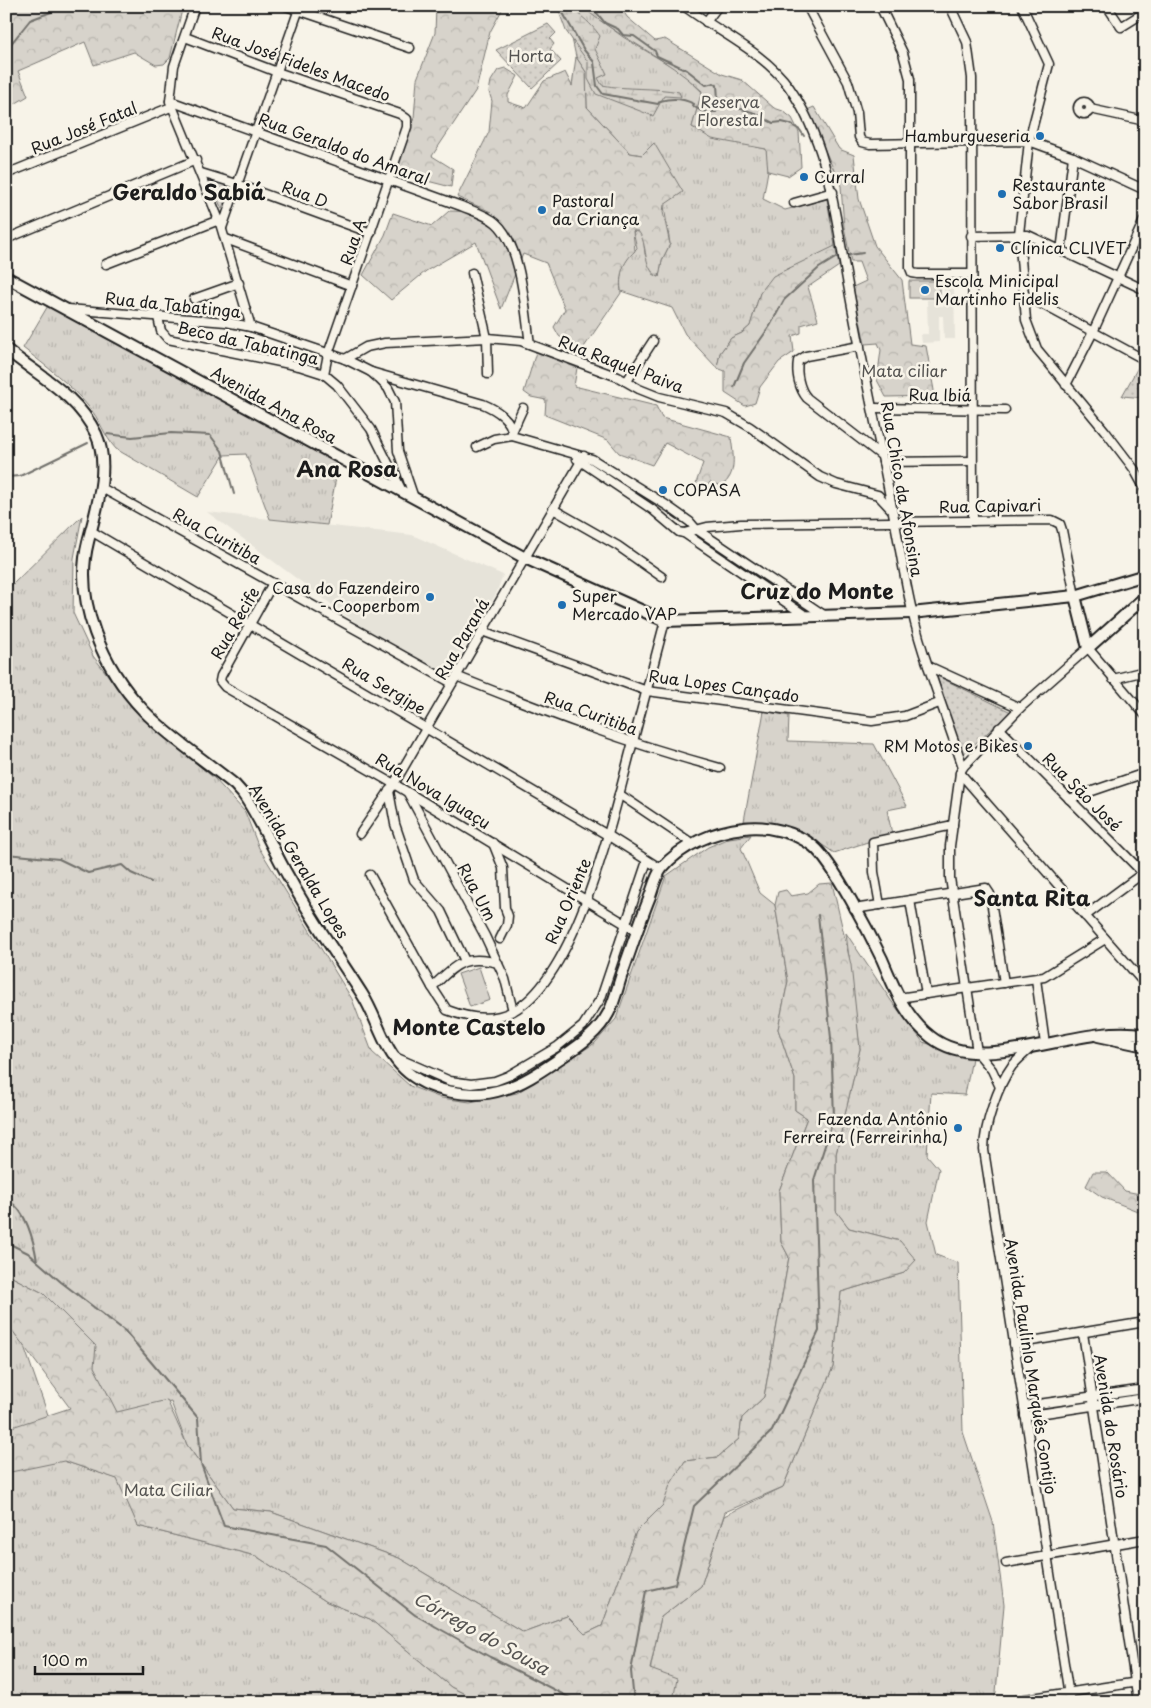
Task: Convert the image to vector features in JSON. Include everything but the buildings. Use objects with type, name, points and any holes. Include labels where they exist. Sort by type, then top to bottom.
[{"type":"main road","name":"Avenida Ana Rosa","points":[[6,277],[525,558],[665,621]]},
{"type":"main road","name":"Avenida Geralda Lopes","points":[[6,349],[64,393],[88,419],[97,436],[100,450],[100,487],[85,555],[84,587],[94,630],[112,668],[144,711],[235,785],[246,798],[291,882],[372,1009],[393,1056],[405,1070],[423,1083],[441,1089],[485,1093],[503,1090],[520,1082],[576,1048],[596,1031],[609,1012],[661,869]]},
{"type":"main road","points":[[665,621],[911,614],[1075,596],[1145,575]]},
{"type":"main road","points":[[1075,596],[1087,643],[1100,638],[1145,597]]},
{"type":"main road","points":[[661,869],[693,844],[714,835],[745,828],[768,828],[800,837],[823,855],[881,958],[898,998],[907,1012],[931,1037],[945,1046],[982,1052],[1032,1047],[1089,1035],[1115,1032],[1143,1038]]},
{"type":"street","points":[[195,6],[174,66],[171,104],[196,160],[222,228],[251,327]]},
{"type":"street","points":[[286,6],[410,48]]},
{"type":"street","name":"Rua Chico da Afonsina","points":[[684,6],[762,60],[789,87],[816,140],[833,192],[911,614],[962,770]]},
{"type":"street","points":[[706,22],[718,6]]},
{"type":"street","points":[[807,6],[848,82],[853,96],[859,136],[862,142],[971,143],[1029,141],[1073,157],[1145,190]]},
{"type":"street","points":[[880,6],[908,66],[910,262],[912,273],[971,274]]},
{"type":"street","points":[[950,6],[967,42],[970,56],[972,520]]},
{"type":"street","points":[[1022,6],[1049,64],[1029,141],[1019,234],[1022,294],[1031,337],[1037,349],[1134,469],[1145,488]]},
{"type":"street","points":[[1107,6],[1120,27],[1145,12]]},
{"type":"street","points":[[222,228],[299,9]]},
{"type":"street","name":"Rua José Fideles Macedo","points":[[185,37],[277,72],[400,114],[407,119]]},
{"type":"street","name":"Rua Geraldo do Amaral","points":[[171,104],[389,180],[482,215],[495,222],[504,232],[513,253],[520,282],[530,344]]},
{"type":"street","name":"Rua José Fatal","points":[[6,174],[171,104]]},
{"type":"street","points":[[1090,109],[1145,122]]},
{"type":"street","name":"Rua A","points":[[324,374],[328,354],[407,127],[407,119]]},
{"type":"street","points":[[1061,251],[1073,157]]},
{"type":"street","points":[[6,239],[196,160]]},
{"type":"street","name":"Rua D","points":[[201,173],[237,184],[370,233]]},
{"type":"street","points":[[794,203],[833,192]]},
{"type":"street","points":[[1066,385],[1093,332],[1145,218]]},
{"type":"street","points":[[106,264],[219,220]]},
{"type":"street","points":[[971,236],[1019,234],[1037,238],[1145,290]]},
{"type":"street","points":[[226,240],[352,286]]},
{"type":"street","points":[[472,273],[487,338],[488,374]]},
{"type":"street","points":[[194,299],[239,283]]},
{"type":"street","points":[[1022,294],[1145,360]]},
{"type":"street","name":"Rua da Tabatinga","points":[[65,308],[158,317],[215,320],[251,327],[345,359],[370,372],[388,388],[395,402],[398,451],[414,498]]},
{"type":"street","name":"Beco da Tabatinga","points":[[158,317],[163,336],[173,341],[299,366],[324,374],[337,385],[371,429],[403,492]]},
{"type":"street","name":"Rua Raquel Paiva","points":[[345,359],[366,347],[385,343],[487,338],[530,344],[627,382],[659,397],[716,410],[736,418],[820,477],[836,484],[878,495],[892,510]]},
{"type":"street","points":[[627,382],[653,341]]},
{"type":"street","points":[[860,346],[800,358],[797,366],[798,373],[804,394],[813,404],[883,459],[972,461]]},
{"type":"street","points":[[370,372],[493,408],[504,418],[512,434]]},
{"type":"street","points":[[512,434],[523,408]]},
{"type":"street","name":"Rua Ibiá","points":[[874,408],[973,408],[1005,410]]},
{"type":"street","points":[[477,447],[494,439],[512,434],[572,454],[666,505],[690,522],[696,530],[828,617]]},
{"type":"street","points":[[582,459],[654,510],[679,532],[684,533],[807,618]]},
{"type":"street","name":"Rua Paraná","points":[[360,834],[394,784],[582,459]]},
{"type":"street","name":"Rua Curitiba","points":[[100,487],[273,584],[454,679],[633,743],[720,768]]},
{"type":"street","points":[[553,509],[618,546],[662,577]]},
{"type":"street","name":"Rua Capivari","points":[[684,533],[741,524],[1045,519],[1056,521],[1063,536],[1075,596]]},
{"type":"street","name":"Rua Sergipe","points":[[91,531],[251,623],[609,836],[661,869]]},
{"type":"street","name":"Rua Recife","points":[[221,676],[273,584]]},
{"type":"street","name":"Rua Oriente","points":[[370,875],[432,987],[447,1010],[458,1014],[490,1018],[513,1010],[531,996],[555,964],[587,900],[609,836],[665,621]]},
{"type":"street","name":"Rua Lopes Cançado","points":[[482,631],[647,691],[872,721],[905,716],[939,703]]},
{"type":"street","points":[[1000,1087],[982,1052],[965,988],[952,892],[949,861],[962,770],[999,728],[1087,643],[1114,679],[1145,715]]},
{"type":"street","points":[[928,666],[1020,708]]},
{"type":"street","points":[[1114,679],[1145,671]]},
{"type":"street","name":"Rua Nova Iguaçu","points":[[221,676],[222,684],[228,690],[407,791],[637,931]]},
{"type":"street","name":"Rua São José","points":[[999,728],[1144,874]]},
{"type":"street","points":[[962,770],[1145,984]]},
{"type":"street","points":[[1069,799],[1145,773]]},
{"type":"street","name":"Rua Um","points":[[407,791],[476,918],[498,963],[508,986],[513,1010]]},
{"type":"street","points":[[389,792],[395,824],[414,880],[441,911],[465,961]]},
{"type":"street","points":[[619,794],[693,844]]},
{"type":"street","points":[[880,905],[874,872],[873,842],[953,826]]},
{"type":"street","points":[[493,843],[503,868],[508,916],[507,925],[500,939]]},
{"type":"street","points":[[393,1056],[450,1080],[471,1084],[495,1081],[525,1068],[557,1047],[583,1026],[601,998],[647,861]]},
{"type":"street","points":[[1085,916],[1144,874]]},
{"type":"street","points":[[854,909],[986,888],[990,894],[1004,983]]},
{"type":"street","points":[[910,900],[926,994]]},
{"type":"street","points":[[898,998],[1036,979],[1051,974],[1105,939]]},
{"type":"street","points":[[432,987],[449,970],[465,961],[478,959],[498,963]]},
{"type":"street","points":[[1036,979],[1045,1044]]},
{"type":"street","name":"Avenida Paulinlo Marquês Gontijo","points":[[1032,1047],[1013,1065],[1000,1087],[986,1134],[984,1150],[1070,1702]]},
{"type":"street","points":[[1014,1344],[1145,1322]]},
{"type":"street","name":"Avenida do Rosário","points":[[1083,1333],[1138,1702]]},
{"type":"street","points":[[1024,1406],[1145,1389]]},
{"type":"street","points":[[1025,1416],[1145,1398]]},
{"type":"street","points":[[1006,1564],[1145,1539]]},
{"type":"street","points":[[1005,1702],[1145,1681]]},
{"type":"shaded area","points":[[944,281],[954,281],[955,339],[944,339],[943,316],[939,316],[939,342],[922,343],[921,334],[928,334],[927,300],[938,299],[938,306],[944,306]]},
{"type":"shaded area","points":[[207,512],[412,535],[503,575],[496,594],[448,675],[366,630]]},
{"type":"green space","points":[[6,6],[183,6],[170,58],[164,64],[156,65],[134,52],[94,65],[85,42],[18,71],[28,96],[6,109]]},
{"type":"green space","points":[[504,6],[490,32],[476,90],[432,156],[453,169],[451,187],[396,173],[414,118],[417,79],[435,33],[436,7]]},
{"type":"green space","points":[[557,6],[569,9],[581,16],[600,36],[595,49],[607,74],[598,78],[602,85],[621,88],[669,90],[679,92],[681,97],[664,96],[653,116],[596,94],[588,79],[588,62],[566,31]]},
{"type":"green space","points":[[565,6],[581,6],[623,37],[681,72],[702,92],[692,127],[766,149],[769,165],[763,199],[785,210],[827,199],[835,246],[760,293],[750,326],[742,333],[731,338],[720,353],[717,368],[685,334],[672,308],[621,291],[621,272],[628,258],[637,248],[633,231],[638,231],[643,236],[645,254],[653,274],[659,277],[662,260],[670,244],[654,143],[642,155],[630,153],[587,107],[586,72],[576,57]]},
{"type":"green space","name":"Reserva Florestal","points":[[581,6],[620,6],[627,17],[655,41],[665,39],[722,74],[742,80],[774,108],[783,111],[792,118],[799,132],[801,167],[788,176],[768,171],[766,149],[712,139],[692,127],[702,91],[673,68]]},
{"type":"green space","name":"Horta","points":[[548,24],[556,33],[550,39],[554,44],[550,49],[561,61],[532,88],[496,50]]},
{"type":"green space","name":"Reserva Florestal","points":[[576,57],[586,72],[587,107],[630,153],[642,155],[654,143],[683,192],[664,205],[663,212],[670,244],[662,260],[659,277],[653,273],[647,262],[641,236],[638,231],[633,231],[635,251],[627,260],[622,270],[621,293],[580,353],[559,336],[554,327],[565,309],[546,263],[523,254],[501,309],[476,242],[426,271],[391,300],[363,275],[385,235],[393,213],[432,226],[449,211],[491,212],[457,197],[489,132],[492,101],[489,92],[491,81],[498,70],[505,68],[518,76],[508,95],[508,102],[526,108],[544,81],[565,72],[572,86]]},
{"type":"green space","name":"Mata ciliar","points":[[814,107],[839,149],[854,155],[859,199],[875,246],[902,280],[910,344],[926,346],[935,396],[886,397],[877,380],[881,350],[878,343],[865,344],[853,287],[866,281],[859,262],[851,262],[844,227],[841,186],[807,110]]},
{"type":"green space","points":[[208,178],[230,184],[222,209]]},
{"type":"green space","points":[[835,246],[839,266],[808,287],[818,320],[801,325],[801,333],[792,336],[794,352],[779,362],[760,387],[755,403],[745,406],[725,393],[725,371],[717,368],[720,353],[731,338],[742,333],[750,326],[760,293],[773,276]]},
{"type":"green space","name":"Escola Minicipal Martinho Fidelis","points":[[909,281],[940,281],[940,298],[909,298]]},
{"type":"green space","points":[[49,304],[339,462],[327,525],[270,519],[246,454],[224,455],[198,497],[116,449],[92,411],[81,398],[23,348]]},
{"type":"green space","points":[[536,352],[577,368],[574,386],[656,406],[662,418],[731,437],[733,464],[730,476],[721,486],[710,482],[702,493],[695,486],[703,463],[665,443],[652,465],[619,453],[608,440],[545,415],[546,400],[531,397],[524,392]]},
{"type":"green space","points":[[1141,362],[1145,363],[1145,398],[1122,396]]},
{"type":"green space","points":[[82,516],[74,558],[73,613],[93,656],[120,691],[155,729],[214,778],[245,812],[259,848],[352,999],[372,1052],[410,1086],[441,1098],[470,1102],[517,1093],[595,1043],[616,1019],[666,876],[708,847],[729,838],[751,835],[741,848],[760,893],[775,905],[788,981],[778,1029],[795,1079],[795,1110],[807,1118],[779,1191],[781,1242],[789,1257],[764,1397],[742,1418],[739,1439],[718,1457],[685,1461],[663,1505],[636,1532],[602,1626],[585,1634],[567,1616],[523,1632],[399,1558],[271,1512],[233,1508],[187,1445],[171,1402],[117,1413],[94,1367],[43,1293],[6,1274],[6,591]]},
{"type":"green space","points":[[937,676],[1011,712],[962,755]]},
{"type":"green space","points":[[764,711],[789,716],[788,741],[874,744],[907,806],[887,810],[892,834],[834,853],[803,835],[768,824],[744,821]]},
{"type":"green space","name":"Mata Ciliar","points":[[832,883],[851,965],[860,1049],[836,1154],[836,1211],[849,1228],[900,1241],[916,1260],[904,1273],[841,1292],[833,1367],[783,1487],[725,1512],[701,1586],[661,1617],[650,1669],[677,1679],[674,1695],[685,1702],[481,1702],[451,1687],[370,1619],[327,1602],[256,1556],[138,1526],[117,1479],[64,1461],[6,1473],[6,1429],[70,1408],[6,1322],[6,1274],[43,1293],[96,1346],[94,1367],[117,1412],[167,1400],[187,1445],[233,1508],[271,1512],[399,1558],[523,1632],[567,1616],[585,1634],[602,1626],[636,1532],[663,1505],[670,1485],[685,1461],[718,1457],[739,1439],[742,1418],[764,1397],[789,1257],[781,1242],[779,1191],[807,1118],[795,1110],[795,1079],[778,1029],[788,981],[775,905],[778,892],[786,890],[791,896],[808,893],[819,884]]},
{"type":"green space","points":[[846,933],[892,1002],[923,1042],[972,1058],[965,1095],[931,1093],[927,1155],[939,1169],[928,1221],[936,1255],[958,1263],[963,1432],[993,1522],[1004,1605],[996,1692],[993,1702],[683,1702],[674,1696],[650,1670],[661,1617],[701,1586],[724,1516],[783,1487],[833,1367],[841,1292],[904,1273],[900,1241],[849,1228],[836,1211],[836,1154],[860,1049]]},
{"type":"green space","points":[[479,967],[490,1000],[470,1007],[458,974]]},
{"type":"green space","points":[[1093,1172],[1107,1172],[1125,1191],[1145,1195],[1145,1214],[1102,1197],[1086,1186]]},
{"type":"green space","points":[[6,1322],[24,1346],[64,1461],[118,1479],[138,1526],[256,1556],[327,1602],[370,1619],[451,1687],[481,1702],[6,1702]]},
{"type":"waterway","points":[[6,50],[30,20],[67,6]]},
{"type":"waterway","points":[[559,6],[584,50],[594,62],[597,86],[603,94],[658,104],[664,100],[681,100],[694,104],[693,106],[703,112],[716,112],[721,103],[729,103],[734,107],[752,112],[773,123],[782,122],[790,124],[800,130],[804,136]]},
{"type":"waterway","points":[[591,6],[605,23],[618,29],[623,35],[634,36],[655,51],[657,56],[687,70],[706,85],[714,83],[717,85],[718,99],[721,103]]},
{"type":"waterway","points":[[849,255],[863,253]]},
{"type":"waterway","points":[[734,387],[744,363],[770,326],[784,300],[819,268],[837,257]]},
{"type":"waterway","points":[[107,434],[132,437],[171,433],[210,435],[222,451],[234,494]]},
{"type":"waterway","points":[[6,477],[20,476],[88,443]]},
{"type":"waterway","points":[[6,854],[59,859],[88,873],[122,865],[131,873],[151,882]]},
{"type":"waterway","points":[[634,1702],[631,1671],[646,1591],[675,1584],[694,1506],[772,1431],[819,1331],[814,1180],[834,1117],[831,1038],[818,915]]},
{"type":"waterway","points":[[6,1200],[13,1204],[24,1217],[34,1244],[37,1261]]},
{"type":"waterway","name":"Córrego do Sousa","points":[[6,1242],[28,1253],[61,1282],[125,1331],[198,1418],[201,1464],[224,1526],[326,1545],[415,1615],[490,1657],[578,1702]]},
{"type":"place","name":"Hamburgueseria","points":[[1040,136]]},
{"type":"place","name":"Curral","points":[[804,177]]},
{"type":"place","name":"Restaurante Sabor Brasil","points":[[1002,194]]},
{"type":"place","name":"Pastoral da Criança","points":[[542,210]]},
{"type":"place","name":"Clínica CLIVET","points":[[1000,248]]},
{"type":"place","name":"Escola Minicipal Martinho Fidelis","points":[[925,290]]},
{"type":"place","name":"COPASA","points":[[663,490]]},
{"type":"place","name":"Casa do Fazendeiro - Cooperbom","points":[[430,597]]},
{"type":"place","name":"Super Mercado VAP","points":[[562,605]]},
{"type":"place","name":"RM Motos e Bikes","points":[[1028,746]]},
{"type":"place","name":"Fazenda Antônio Ferreira (Ferreirinha)","points":[[958,1128]]},
{"type":"district","name":"Geraldo Sabiá","points":[[189,193]]},
{"type":"district","name":"Ana Rosa","points":[[347,470]]},
{"type":"district","name":"Cruz do Monte","points":[[817,592]]},
{"type":"district","name":"Santa Rita","points":[[1032,899]]},
{"type":"district","name":"Monte Castelo","points":[[469,1028]]}]
